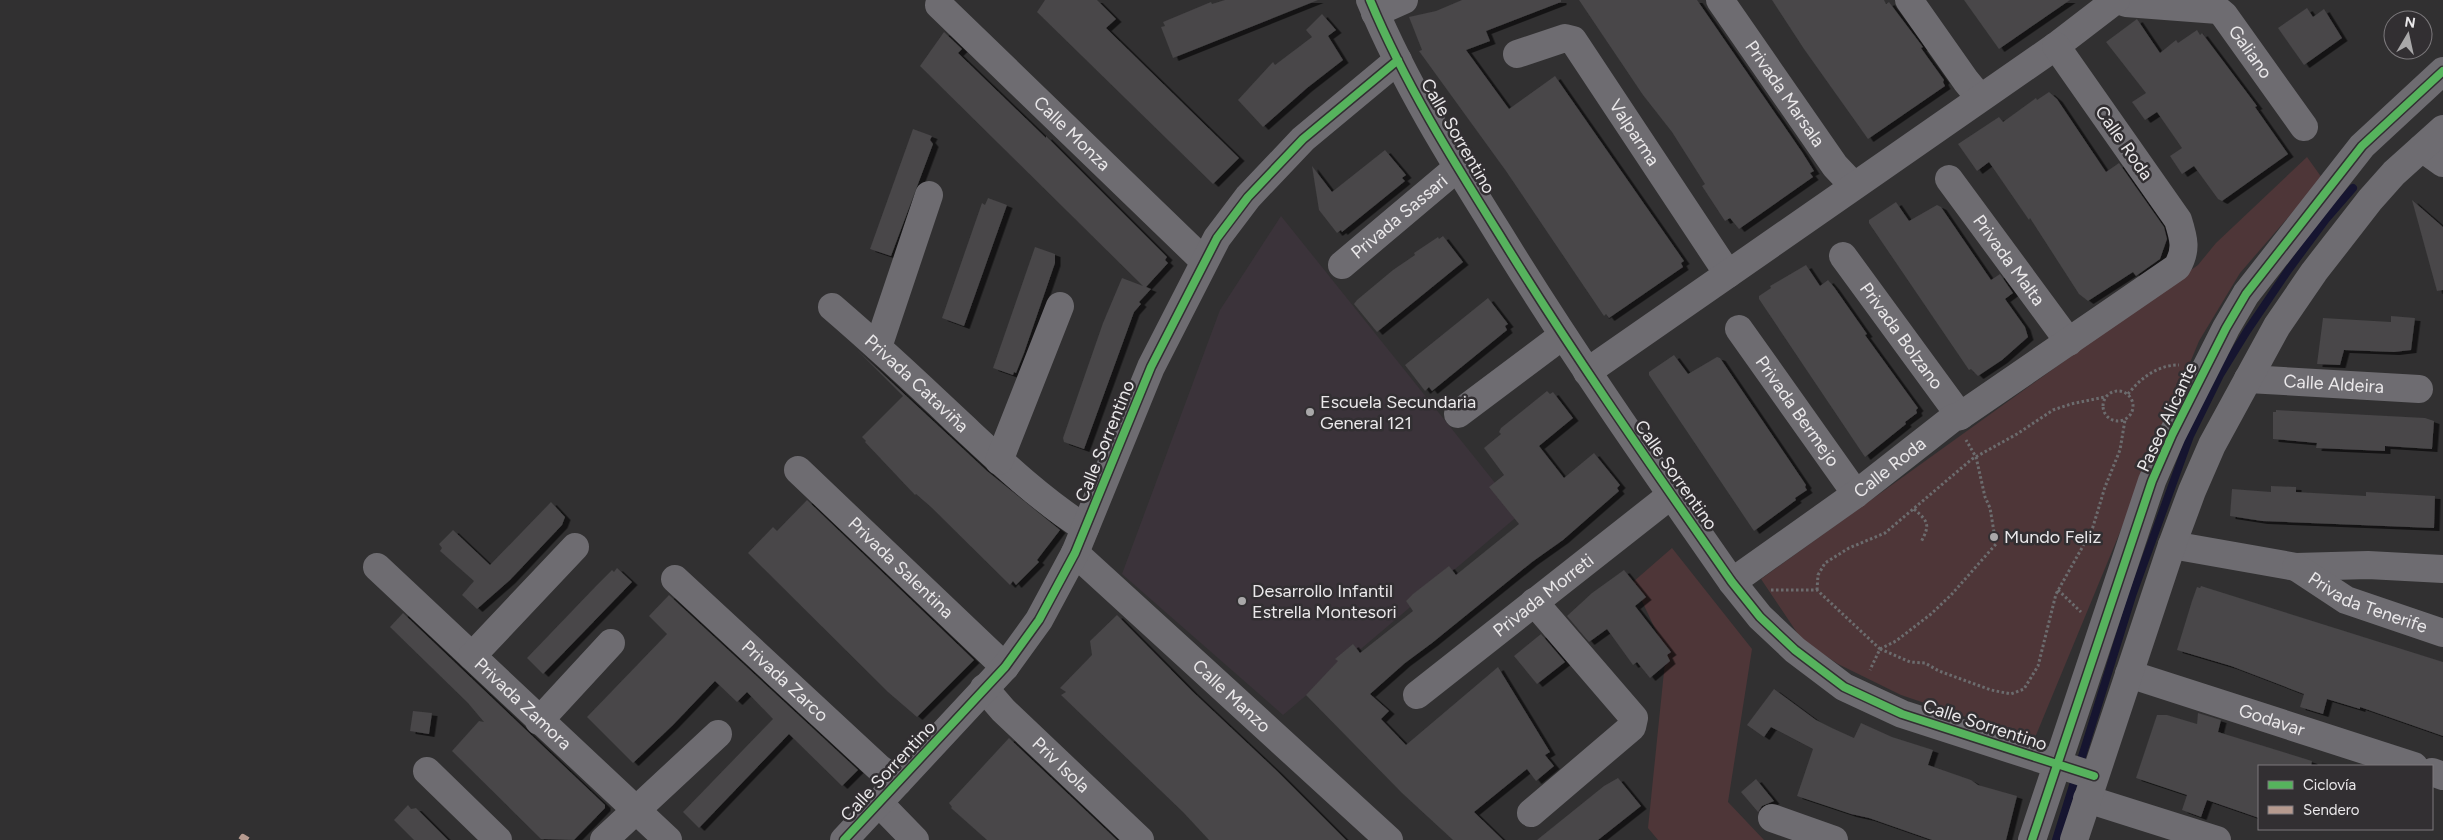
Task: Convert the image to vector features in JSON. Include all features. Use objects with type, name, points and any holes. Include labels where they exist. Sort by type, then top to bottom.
[{"type":"street","points":[[1372,6],[1404,0]]},
{"type":"street","name":"Privada Marsala","points":[[1720,0],[1834,166],[1853,185]]},
{"type":"street","points":[[1909,0],[1980,98]]},
{"type":"street","points":[[1587,372],[1853,185],[2056,46],[2117,0]]},
{"type":"street","name":"Galiano","points":[[2117,0],[2126,3],[2218,10],[2224,15],[2304,127]]},
{"type":"street","name":"Calle Monza","points":[[939,5],[1204,261]]},
{"type":"street","name":"Calle Sorrentino","points":[[1372,6],[1398,60],[1457,168],[1562,336],[1735,586],[1760,617],[1796,650],[1844,686],[1902,714],[2057,764],[2091,787],[2217,840]]},
{"type":"street","name":"Valparma","points":[[1518,54],[1565,38],[1573,40],[1728,274]]},
{"type":"street","name":"Calle Roda","points":[[1735,586],[1957,417],[2177,267],[2184,255],[2185,242],[2178,220],[2056,46]]},
{"type":"street","name":"Calle Sorrentino","points":[[844,840],[1005,666],[1039,620],[1080,540],[1151,367],[1217,238],[1248,197],[1303,140],[1398,60]]},
{"type":"street","name":"Paseo Alicante","points":[[2032,840],[2152,481],[2208,364],[2246,294],[2362,146],[2443,72]]},
{"type":"street","points":[[2074,840],[2172,545],[2192,491],[2209,453],[2277,326],[2314,272],[2370,200],[2394,173],[2432,155],[2443,129]]},
{"type":"street","points":[[2362,146],[2394,173]]},
{"type":"street","name":"Privada Sassari","points":[[1342,265],[1457,168]]},
{"type":"street","name":"Privada Malta","points":[[1948,179],[2068,342]]},
{"type":"street","points":[[878,347],[929,195]]},
{"type":"street","name":"Privada Bolzano","points":[[1843,256],[1957,417]]},
{"type":"street","points":[[1000,461],[1060,306]]},
{"type":"street","name":"Privada Cataviña","points":[[832,308],[878,347],[1000,461],[1054,508],[1080,540]]},
{"type":"street","name":"Privada Bermejo","points":[[1739,329],[1856,494]]},
{"type":"street","points":[[1458,414],[1562,336]]},
{"type":"street","name":"Calle Aldeira","points":[[2248,379],[2419,389]]},
{"type":"street","name":"Privada Salentina","points":[[798,470],[1005,666]]},
{"type":"street","name":"Privada Morreti","points":[[1417,696],[1671,495]]},
{"type":"street","name":"Calle Manzo","points":[[1080,540],[1388,840]]},
{"type":"street","name":"Privada Tenerife","points":[[2172,545],[2296,567],[2368,565],[2443,569]]},
{"type":"street","points":[[472,656],[575,547]]},
{"type":"street","name":"Privada Zamora","points":[[377,567],[668,840]]},
{"type":"street","name":"Privada Tenerife","points":[[2296,567],[2346,600],[2443,633]]},
{"type":"street","name":"Privada Zarco","points":[[675,579],[879,768],[898,782]]},
{"type":"street","points":[[1531,813],[1632,727],[1634,723],[1634,718],[1534,602]]},
{"type":"street","points":[[539,721],[611,642]]},
{"type":"street","name":"Godavar","points":[[2129,674],[2411,765]]},
{"type":"street","name":"Priv Isola","points":[[984,688],[1003,710],[1140,840]]},
{"type":"street","points":[[604,840],[718,734]]},
{"type":"street","points":[[427,771],[498,840]]},
{"type":"street","points":[[878,802],[915,840]]},
{"type":"street","points":[[1772,818],[1834,840]]},
{"type":"path","points":[[2128,394],[2148,374],[2166,365],[2208,364]]},
{"type":"path","points":[[1735,586],[1817,590],[1880,649],[1910,662],[1925,662],[1939,671],[1991,690],[2011,694],[2024,689],[2038,666],[2056,594],[2092,530],[2105,487],[2120,450],[2125,420],[2132,413],[2131,398],[2123,392],[2113,391],[2105,397],[2053,410],[2017,434],[1976,457],[1884,533],[1849,548],[1825,563],[1818,575],[1817,590]]},
{"type":"path","points":[[2105,397],[2102,407],[2106,416],[2115,421],[2125,420]]},
{"type":"path","points":[[1866,678],[1880,649],[1896,641],[1931,614],[1951,595],[1996,544],[1990,508],[1985,497],[1976,457],[1957,417]]},
{"type":"path","points":[[1914,509],[1926,521],[1928,530],[1921,542]]},
{"type":"shaded area","points":[[2307,157],[2322,178],[2240,273],[2199,341],[2034,740],[1901,695],[1838,664],[1802,640],[1761,579],[2198,265],[2216,243]]},
{"type":"shaded area","name":"Escuela Secundaria General 121","points":[[1281,216],[1520,514],[1283,715],[1122,574],[1220,310]]},
{"type":"shaded area","points":[[1672,548],[1752,649],[1728,802],[1764,840],[1658,840],[1648,828],[1666,652],[1633,582]]},
{"type":"building","points":[[1045,0],[1097,0],[1116,19],[1106,28],[1239,158],[1213,184],[1037,12]]},
{"type":"building","points":[[1225,0],[1318,0],[1173,58],[1161,27],[1165,26],[1163,22],[1211,2],[1212,4]]},
{"type":"building","points":[[1462,0],[1561,0],[1561,2],[1486,31],[1490,41],[1466,50],[1509,109],[1555,76],[1684,261],[1681,263],[1683,267],[1609,318],[1606,314],[1604,316],[1506,171],[1419,51],[1422,50],[1409,17],[1436,11]]},
{"type":"building","points":[[1579,0],[1697,0],[1802,152],[1814,171],[1810,173],[1813,177],[1739,229],[1730,218],[1725,221],[1702,186],[1705,184],[1672,132],[1643,95]]},
{"type":"building","points":[[1772,0],[1884,0],[1886,4],[1889,2],[1923,47],[1921,48],[1944,80],[1945,86],[1868,139],[1804,49]]},
{"type":"building","points":[[1964,0],[2070,0],[1999,49]]},
{"type":"building","points":[[2307,8],[2313,17],[2324,9],[2342,38],[2304,65],[2278,28]]},
{"type":"building","points":[[1322,14],[1336,30],[1328,36],[1343,60],[1307,88],[1263,127],[1238,100],[1273,62],[1275,65],[1312,37],[1306,30]]},
{"type":"building","points":[[2137,19],[2160,53],[2176,40],[2178,43],[2197,30],[2200,35],[2202,33],[2257,106],[2255,107],[2288,154],[2222,201],[2218,199],[2194,166],[2182,174],[2170,156],[2182,148],[2157,112],[2145,120],[2132,102],[2146,93],[2106,42]]},
{"type":"building","points":[[944,32],[962,49],[958,53],[1046,138],[1046,136],[1167,257],[1165,260],[1168,263],[1146,287],[1151,289],[1139,302],[1141,304],[1134,312],[1084,449],[1064,442],[1063,438],[1103,323],[1122,278],[1143,286],[920,66]]},
{"type":"building","points":[[2049,92],[2057,99],[2106,172],[2119,163],[2164,227],[2167,239],[2160,259],[2136,276],[2133,272],[2088,301],[2079,294],[2030,218],[2029,220],[1989,162],[1977,171],[1958,144],[1999,117],[2003,122],[2036,98],[2037,100]]},
{"type":"building","points":[[913,129],[932,136],[930,140],[933,144],[891,256],[870,249]]},
{"type":"building","points":[[1385,150],[1406,175],[1402,178],[1405,181],[1342,232],[1341,230],[1337,233],[1319,210],[1312,166],[1332,192]]},
{"type":"building","points":[[988,198],[1007,205],[964,326],[942,318],[982,203],[985,205]]},
{"type":"building","points":[[2412,200],[2443,227],[2443,290],[2437,291]]},
{"type":"building","points":[[1896,202],[1909,221],[1937,205],[1941,207],[1991,280],[2000,274],[2013,293],[2005,299],[2025,327],[2028,337],[2002,360],[1978,376],[1971,369],[1969,370],[1869,223],[1869,220]]},
{"type":"building","points":[[1443,236],[1463,262],[1377,332],[1354,304],[1393,270],[1415,255],[1414,253],[1438,237],[1439,239]]},
{"type":"building","points":[[1035,247],[1055,254],[1055,263],[1024,353],[1016,373],[1014,372],[1013,375],[993,368]]},
{"type":"building","points":[[1806,265],[1820,286],[1828,280],[1834,287],[1867,334],[1865,335],[1918,408],[1916,410],[1917,413],[1905,422],[1906,424],[1865,457],[1759,299],[1759,296],[1771,288],[1770,286]]},
{"type":"building","points":[[1488,298],[1508,324],[1505,326],[1507,330],[1432,391],[1429,387],[1425,391],[1405,365]]},
{"type":"building","points":[[2391,316],[2415,318],[2411,350],[2394,352],[2344,350],[2340,365],[2317,364],[2323,318],[2391,322]]},
{"type":"building","points":[[858,351],[987,471],[1060,530],[1037,560],[1039,562],[1016,585],[1013,581],[1010,585],[931,507],[915,495],[865,442],[862,437],[903,396]]},
{"type":"building","points":[[1674,355],[1688,374],[1717,357],[1720,358],[1806,485],[1807,490],[1795,498],[1796,500],[1754,531],[1649,375],[1649,372]]},
{"type":"building","points":[[1547,391],[1550,394],[1553,392],[1573,418],[1539,446],[1564,478],[1594,453],[1620,485],[1617,488],[1619,491],[1563,540],[1532,562],[1405,663],[1370,694],[1389,711],[1381,719],[1406,745],[1498,667],[1550,752],[1545,755],[1554,766],[1536,781],[1527,769],[1474,812],[1503,840],[1453,840],[1402,793],[1306,695],[1338,661],[1335,659],[1353,644],[1360,653],[1413,611],[1406,601],[1413,594],[1449,566],[1456,575],[1519,524],[1489,487],[1504,475],[1484,448],[1501,434],[1499,432],[1501,428]]},
{"type":"building","points":[[2276,410],[2425,418],[2434,421],[2432,449],[2385,446],[2385,451],[2316,448],[2317,443],[2273,439],[2273,412],[2276,412]]},
{"type":"building","points":[[2271,486],[2296,487],[2296,492],[2366,496],[2366,492],[2435,496],[2434,528],[2262,521],[2230,516],[2232,489],[2271,492]]},
{"type":"building","points":[[807,500],[974,660],[917,717],[888,692],[748,553],[773,527],[777,531]]},
{"type":"building","points":[[551,502],[565,517],[562,525],[510,580],[477,609],[462,595],[474,581],[440,551],[442,548],[439,544],[453,530],[490,565]]},
{"type":"building","points":[[617,568],[632,582],[543,674],[527,658],[612,570],[614,572]]},
{"type":"building","points":[[1624,570],[1646,597],[1635,606],[1671,652],[1667,655],[1670,661],[1650,678],[1637,662],[1633,665],[1607,629],[1589,642],[1567,616],[1592,593]]},
{"type":"building","points":[[2201,586],[2443,662],[2443,736],[2360,707],[2360,709],[2327,699],[2323,714],[2300,707],[2304,694],[2231,666],[2177,650],[2197,587],[2200,588]]},
{"type":"building","points":[[669,595],[858,770],[842,786],[789,734],[699,828],[683,812],[773,719],[747,692],[737,702],[715,681],[633,763],[587,717],[667,634],[649,616]]},
{"type":"building","points":[[403,613],[605,805],[605,808],[574,840],[541,839],[452,751],[479,721],[484,722],[468,703],[390,627]]},
{"type":"building","points":[[1117,615],[1192,691],[1277,771],[1346,840],[1209,840],[1183,812],[1061,695],[1066,692],[1060,688],[1092,655],[1090,641]]},
{"type":"building","points":[[1541,634],[1565,662],[1537,684],[1514,656]]},
{"type":"building","points":[[1774,689],[1816,720],[1854,738],[1861,723],[1892,737],[1933,750],[1928,765],[1971,780],[1978,785],[2017,796],[2006,840],[1932,840],[1797,796],[1813,749],[1771,727],[1764,737],[1747,725]]},
{"type":"building","points":[[413,711],[432,713],[429,734],[410,731]]},
{"type":"building","points":[[2198,713],[2221,720],[2218,732],[2312,761],[2311,765],[2258,765],[2258,818],[2207,800],[2201,817],[2182,810],[2187,795],[2136,778],[2157,715],[2167,715],[2197,724]]},
{"type":"building","points":[[1009,738],[1117,840],[987,840],[951,808],[949,803]]},
{"type":"building","points":[[1618,778],[1641,806],[1598,840],[1537,840],[1604,786]]},
{"type":"building","points":[[1756,779],[1774,801],[1762,806],[1758,812],[1741,792]]},
{"type":"building","points":[[408,805],[411,809],[416,808],[448,840],[414,840],[394,820]]},
{"type":"waterway","points":[[2056,840],[2132,596],[2190,436],[2220,375],[2247,331],[2326,219],[2353,188]]},
{"type":"marked path","points":[[241,840],[243,837],[248,840]]},
{"type":"cycle path","points":[[1370,0],[1383,31],[1413,90],[1464,177],[1527,278],[1642,453],[1732,582],[1760,617],[1795,650],[1844,687],[1902,714],[2094,776]]},
{"type":"cycle path","points":[[844,840],[1005,667],[1039,620],[1075,553],[1151,367],[1217,238],[1248,197],[1303,139],[1398,60]]},
{"type":"cycle path","points":[[2032,840],[2152,481],[2172,435],[2226,328],[2246,294],[2362,146],[2443,71]]},
{"type":"place","name":"Escuela Secundaria General 121","points":[[1310,412]]},
{"type":"place","name":"Mundo Feliz","points":[[1994,537]]},
{"type":"place","name":"Desarrollo Infantil Estrella Montesori","points":[[1242,601]]}]
